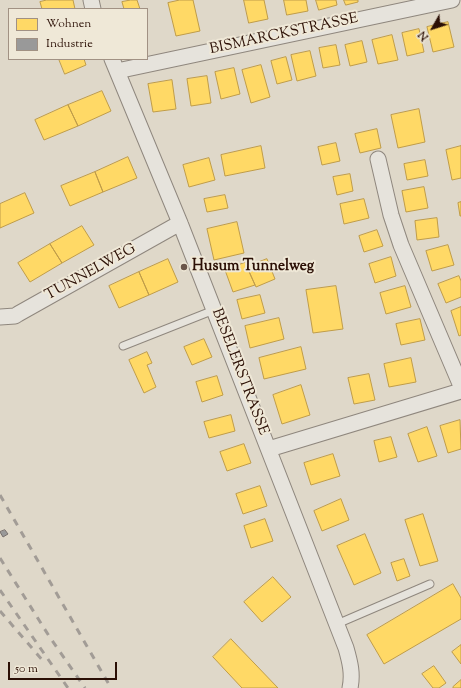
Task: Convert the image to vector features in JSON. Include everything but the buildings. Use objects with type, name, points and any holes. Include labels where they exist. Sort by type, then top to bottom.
[{"type":"street","name":"BISMARCKSTRASSE","points":[[148,58],[452,0]]},
{"type":"street","name":"BISMARCKSTRASSE","points":[[114,65],[140,60]]},
{"type":"street","name":"BESELERSTRASSE","points":[[114,65],[180,223],[337,624],[351,666],[352,677],[350,688]]},
{"type":"street","points":[[378,159],[391,215],[401,245],[461,386]]},
{"type":"street","name":"TUNNELWEG","points":[[0,317],[15,316],[180,223]]},
{"type":"street","points":[[269,448],[461,391]]},
{"type":"lane","points":[[123,346],[214,310]]},
{"type":"lane","points":[[337,624],[430,584]]},
{"type":"railway","points":[[0,495],[111,688]]},
{"type":"railway","points":[[0,558],[49,636],[85,688]]},
{"type":"railway","points":[[0,590],[68,688]]},
{"type":"railway","points":[[0,611],[44,662]]},
{"type":"place","name":"Husum Tunnelweg","points":[[184,267]]}]
